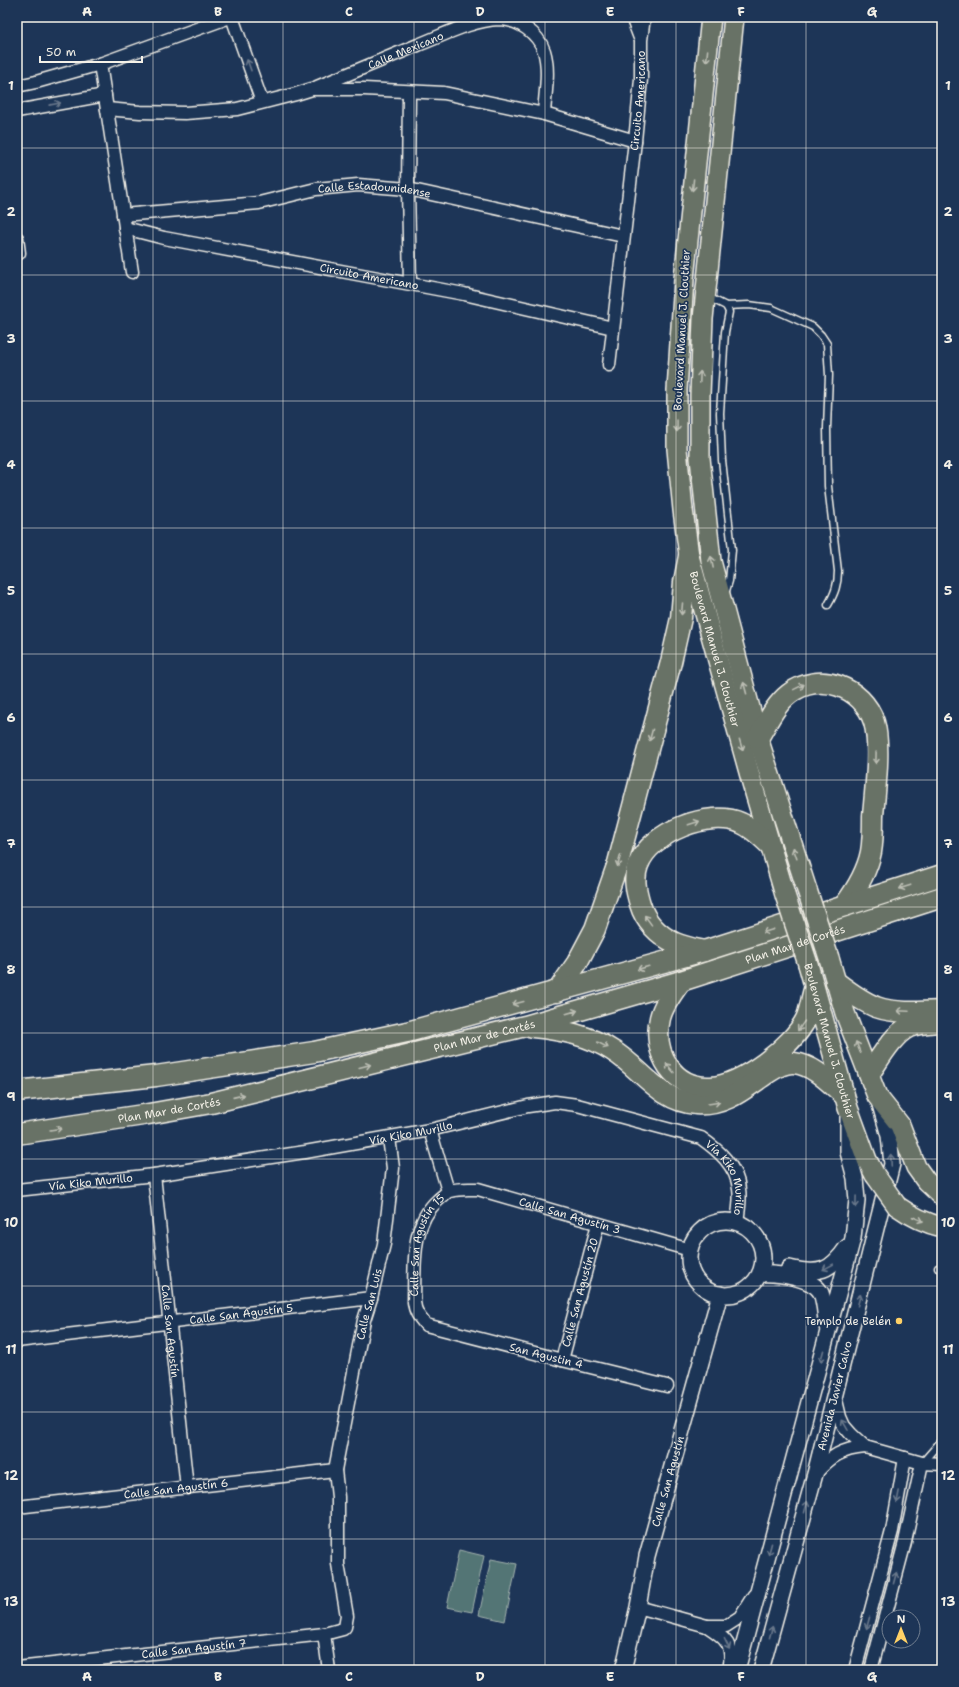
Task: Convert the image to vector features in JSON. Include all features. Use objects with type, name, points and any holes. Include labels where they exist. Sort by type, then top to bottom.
[{"type":"highway","points":[[558,992],[595,929],[618,863],[671,662],[681,618],[684,582],[689,556]]},
{"type":"highway","points":[[758,738],[778,704],[796,688],[812,682],[837,685],[846,688],[859,697],[870,713],[874,724],[877,755],[871,852],[860,884],[844,906]]},
{"type":"highway","points":[[704,951],[675,943],[656,931],[642,913],[636,892],[635,877],[638,865],[644,854],[660,838],[682,827],[704,820],[722,818],[741,822],[753,829],[770,845]]},
{"type":"highway","name":"Plan Mar de Cortés","points":[[17,1091],[156,1076],[314,1052],[407,1032],[704,951],[942,875]]},
{"type":"highway","name":"Plan Mar de Cortés","points":[[17,1134],[143,1115],[211,1102],[525,1026],[681,981],[942,897]]},
{"type":"highway","points":[[681,981],[670,997],[660,1017],[658,1034],[660,1050],[668,1067],[677,1075],[688,1083],[702,1087],[723,1085],[739,1079],[768,1060],[788,1042],[806,1019],[814,990]]},
{"type":"highway","points":[[836,982],[855,996],[877,1007],[896,1010],[942,1011]]},
{"type":"highway","points":[[869,1074],[895,1037],[902,1031],[920,1023],[942,1022]]},
{"type":"highway","points":[[525,1026],[561,1030],[593,1040],[614,1051],[660,1091],[672,1098],[689,1103],[706,1104],[720,1102],[733,1097],[777,1067],[794,1063],[816,1071],[846,1101]]},
{"type":"main road","name":"Boulevard Manuel J. Clouthier","points":[[710,17],[684,279],[677,390],[677,449],[689,556],[770,845],[808,964],[846,1101],[867,1160],[875,1175],[897,1206],[911,1216],[942,1227]]},
{"type":"main road","name":"Boulevard Manuel J. Clouthier","points":[[734,17],[703,319],[700,395],[700,458],[711,562],[758,738],[829,958],[845,1014],[877,1096],[900,1125],[916,1167],[926,1181],[942,1196]]},
{"type":"street","points":[[17,86],[100,64],[231,17],[262,102]]},
{"type":"street","name":"Circuito Americano","points":[[632,17],[641,40]]},
{"type":"street","name":"Circuito Americano","points":[[608,365],[635,141],[641,79],[641,40],[644,17]]},
{"type":"street","name":"Calle Mexicano","points":[[107,110],[185,113],[237,109],[312,89],[454,30],[485,21],[501,19],[519,23],[534,34],[544,50],[546,69],[544,114]]},
{"type":"street","points":[[100,64],[132,272]]},
{"type":"street","name":"Calle Mexicano","points":[[312,89],[364,89],[444,94],[544,114],[635,141]]},
{"type":"street","points":[[409,92],[408,189],[410,283]]},
{"type":"street","points":[[17,111],[105,95]]},
{"type":"street","name":"Calle Estadounidense","points":[[123,215],[259,203],[316,189],[358,185],[408,189],[623,236]]},
{"type":"street","name":"Circuito Americano","points":[[125,228],[164,238],[464,294],[613,328]]},
{"type":"street","points":[[17,238],[19,253]]},
{"type":"street","name":"Avenida Javier Calvo","points":[[761,1670],[815,1474],[892,1164],[888,1136],[877,1096]]},
{"type":"street","name":"Avenida Javier Calvo","points":[[737,1670],[853,1238],[857,1200],[855,1178],[848,1152],[846,1101]]},
{"type":"street","name":"Vía Kiko Murillo","points":[[17,1190],[154,1175],[306,1152],[430,1130],[528,1106],[555,1102],[577,1105],[700,1138],[714,1147],[727,1160],[740,1188],[737,1223]]},
{"type":"street","points":[[430,1130],[448,1191]]},
{"type":"street","name":"Calle San Luis","points":[[324,1634],[343,1629],[347,1622],[338,1564],[338,1497],[335,1470],[364,1320],[384,1244],[393,1168],[389,1138]]},
{"type":"street","name":"Calle San Agustín","points":[[154,1175],[187,1488]]},
{"type":"street","name":"Calle San Agustín 3","points":[[448,1191],[461,1188],[478,1189],[690,1250]]},
{"type":"street","name":"Calle San Agustín 15","points":[[426,1325],[418,1317],[414,1302],[416,1243],[422,1220],[433,1205],[448,1191]]},
{"type":"street","points":[[726,1222],[737,1223],[746,1227],[757,1238],[763,1252],[761,1268],[753,1284],[743,1291],[732,1295],[720,1294],[704,1287],[692,1273],[690,1250],[695,1239],[703,1230],[714,1224],[726,1222]]},
{"type":"street","name":"Calle San Agustín 20","points":[[562,1360],[598,1224]]},
{"type":"street","points":[[761,1268],[819,1271],[832,1266],[853,1238]]},
{"type":"street","points":[[761,1268],[771,1274],[802,1280],[816,1288],[822,1297],[828,1332]]},
{"type":"street","name":"Calle San Agustín","points":[[623,1670],[638,1607],[647,1556],[720,1294]]},
{"type":"street","name":"Calle San Agustín 5","points":[[17,1341],[169,1324],[371,1298]]},
{"type":"street","name":"San Agustin 4","points":[[426,1325],[667,1386]]},
{"type":"street","points":[[835,1396],[844,1426],[851,1434],[866,1446],[922,1463],[942,1464]]},
{"type":"street","points":[[815,1474],[828,1460],[840,1453],[853,1448],[866,1446]]},
{"type":"street","points":[[855,1670],[892,1531],[905,1458]]},
{"type":"street","points":[[871,1670],[905,1542],[922,1463]]},
{"type":"street","name":"Calle San Agustín 6","points":[[17,1507],[335,1470]]},
{"type":"street","points":[[638,1607],[707,1626],[726,1626],[740,1617],[760,1584]]},
{"type":"street","points":[[707,1626],[724,1638],[728,1644],[731,1654],[729,1670]]},
{"type":"street","points":[[324,1634],[329,1670]]},
{"type":"street","name":"Calle San Agustín 7","points":[[17,1668],[324,1634]]},
{"type":"lane","points":[[706,295],[726,306],[749,305],[771,308],[813,328],[821,335],[826,344],[829,375],[827,428],[828,486],[838,571],[838,582],[834,595],[828,604]]},
{"type":"lane","points":[[722,603],[729,581],[732,550],[722,460],[720,413],[725,332],[729,312],[726,306]]},
{"type":"lane","points":[[922,1463],[942,1440]]},
{"type":"green space","points":[[459,1550],[484,1556],[472,1612],[447,1607]]},
{"type":"green space","points":[[491,1559],[517,1564],[505,1621],[479,1615]]},
{"type":"place","name":"Templo de Belén","points":[[899,1321]]}]
